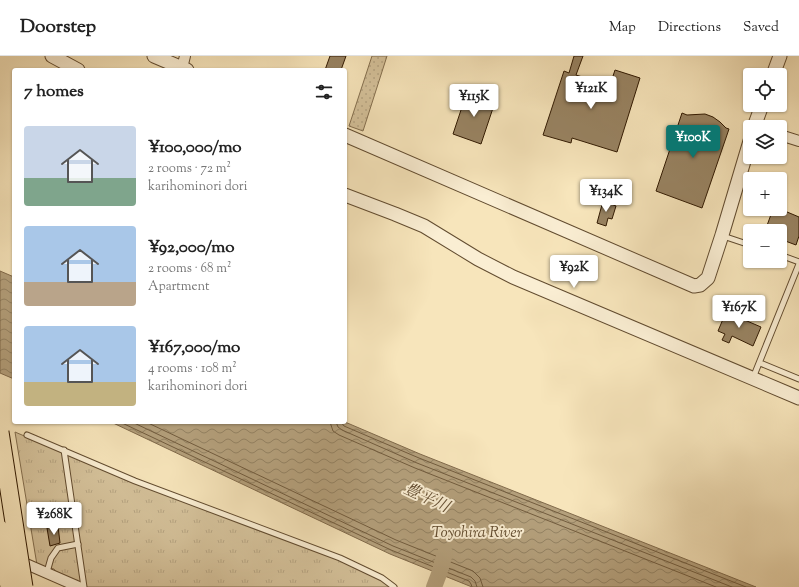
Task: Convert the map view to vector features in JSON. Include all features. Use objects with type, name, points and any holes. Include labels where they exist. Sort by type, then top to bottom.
[{"type":"highway","points":[[0,432],[24,587]]},
{"type":"highway","points":[[0,529],[9,587]]},
{"type":"street","points":[[52,56],[74,68]]},
{"type":"street","points":[[154,56],[185,65]]},
{"type":"street","points":[[776,68],[780,56]]},
{"type":"street","points":[[347,136],[694,286],[700,285],[708,278],[743,164]]},
{"type":"street","points":[[787,137],[799,141]]},
{"type":"street","points":[[347,196],[424,226],[478,259],[513,277],[799,398]]},
{"type":"street","points":[[0,552],[79,587]]},
{"type":"lane","points":[[722,235],[743,242]]},
{"type":"lane","points":[[753,379],[799,263],[787,258]]},
{"type":"lane","points":[[760,363],[799,379]]},
{"type":"lane","points":[[27,435],[135,482],[340,558],[382,578],[394,587]]},
{"type":"lane","points":[[64,450],[84,587]]},
{"type":"lane","points":[[47,572],[51,558],[58,548],[78,544]]},
{"type":"green space","points":[[372,56],[387,56],[363,131],[349,126]]},
{"type":"green space","points":[[15,432],[134,483],[341,561],[381,579],[391,587],[87,587],[58,574],[54,569],[37,565]]},
{"type":"water","points":[[0,271],[12,276],[12,378],[0,373]]},
{"type":"water","name":"Toyohira River","points":[[347,423],[420,454],[756,587],[472,587],[390,554],[115,424]]},
{"type":"building","points":[[330,56],[346,56],[342,68],[326,68]]},
{"type":"building","points":[[574,56],[583,56],[576,75],[592,80],[588,91],[606,97],[615,70],[640,78],[617,152],[572,138],[571,143],[543,135],[564,71],[569,73]]},
{"type":"building","points":[[467,92],[495,102],[481,144],[453,134]]},
{"type":"building","points":[[682,113],[687,115],[705,114],[713,117],[729,129],[702,208],[656,191]]},
{"type":"building","points":[[603,201],[616,206],[612,219],[608,218],[606,226],[597,223]]},
{"type":"building","points":[[787,212],[799,217],[799,236],[796,245],[787,242],[787,224],[768,224],[770,216],[787,216]]},
{"type":"building","points":[[726,312],[761,327],[753,346],[732,336],[729,343],[722,340],[725,334],[718,331]]},
{"type":"building","points":[[58,526],[60,543],[50,546],[47,528]]},
{"type":"waterway","points":[[434,587],[445,553]]},
{"type":"water label","name":"豊平川","points":[[426,499]]}]
